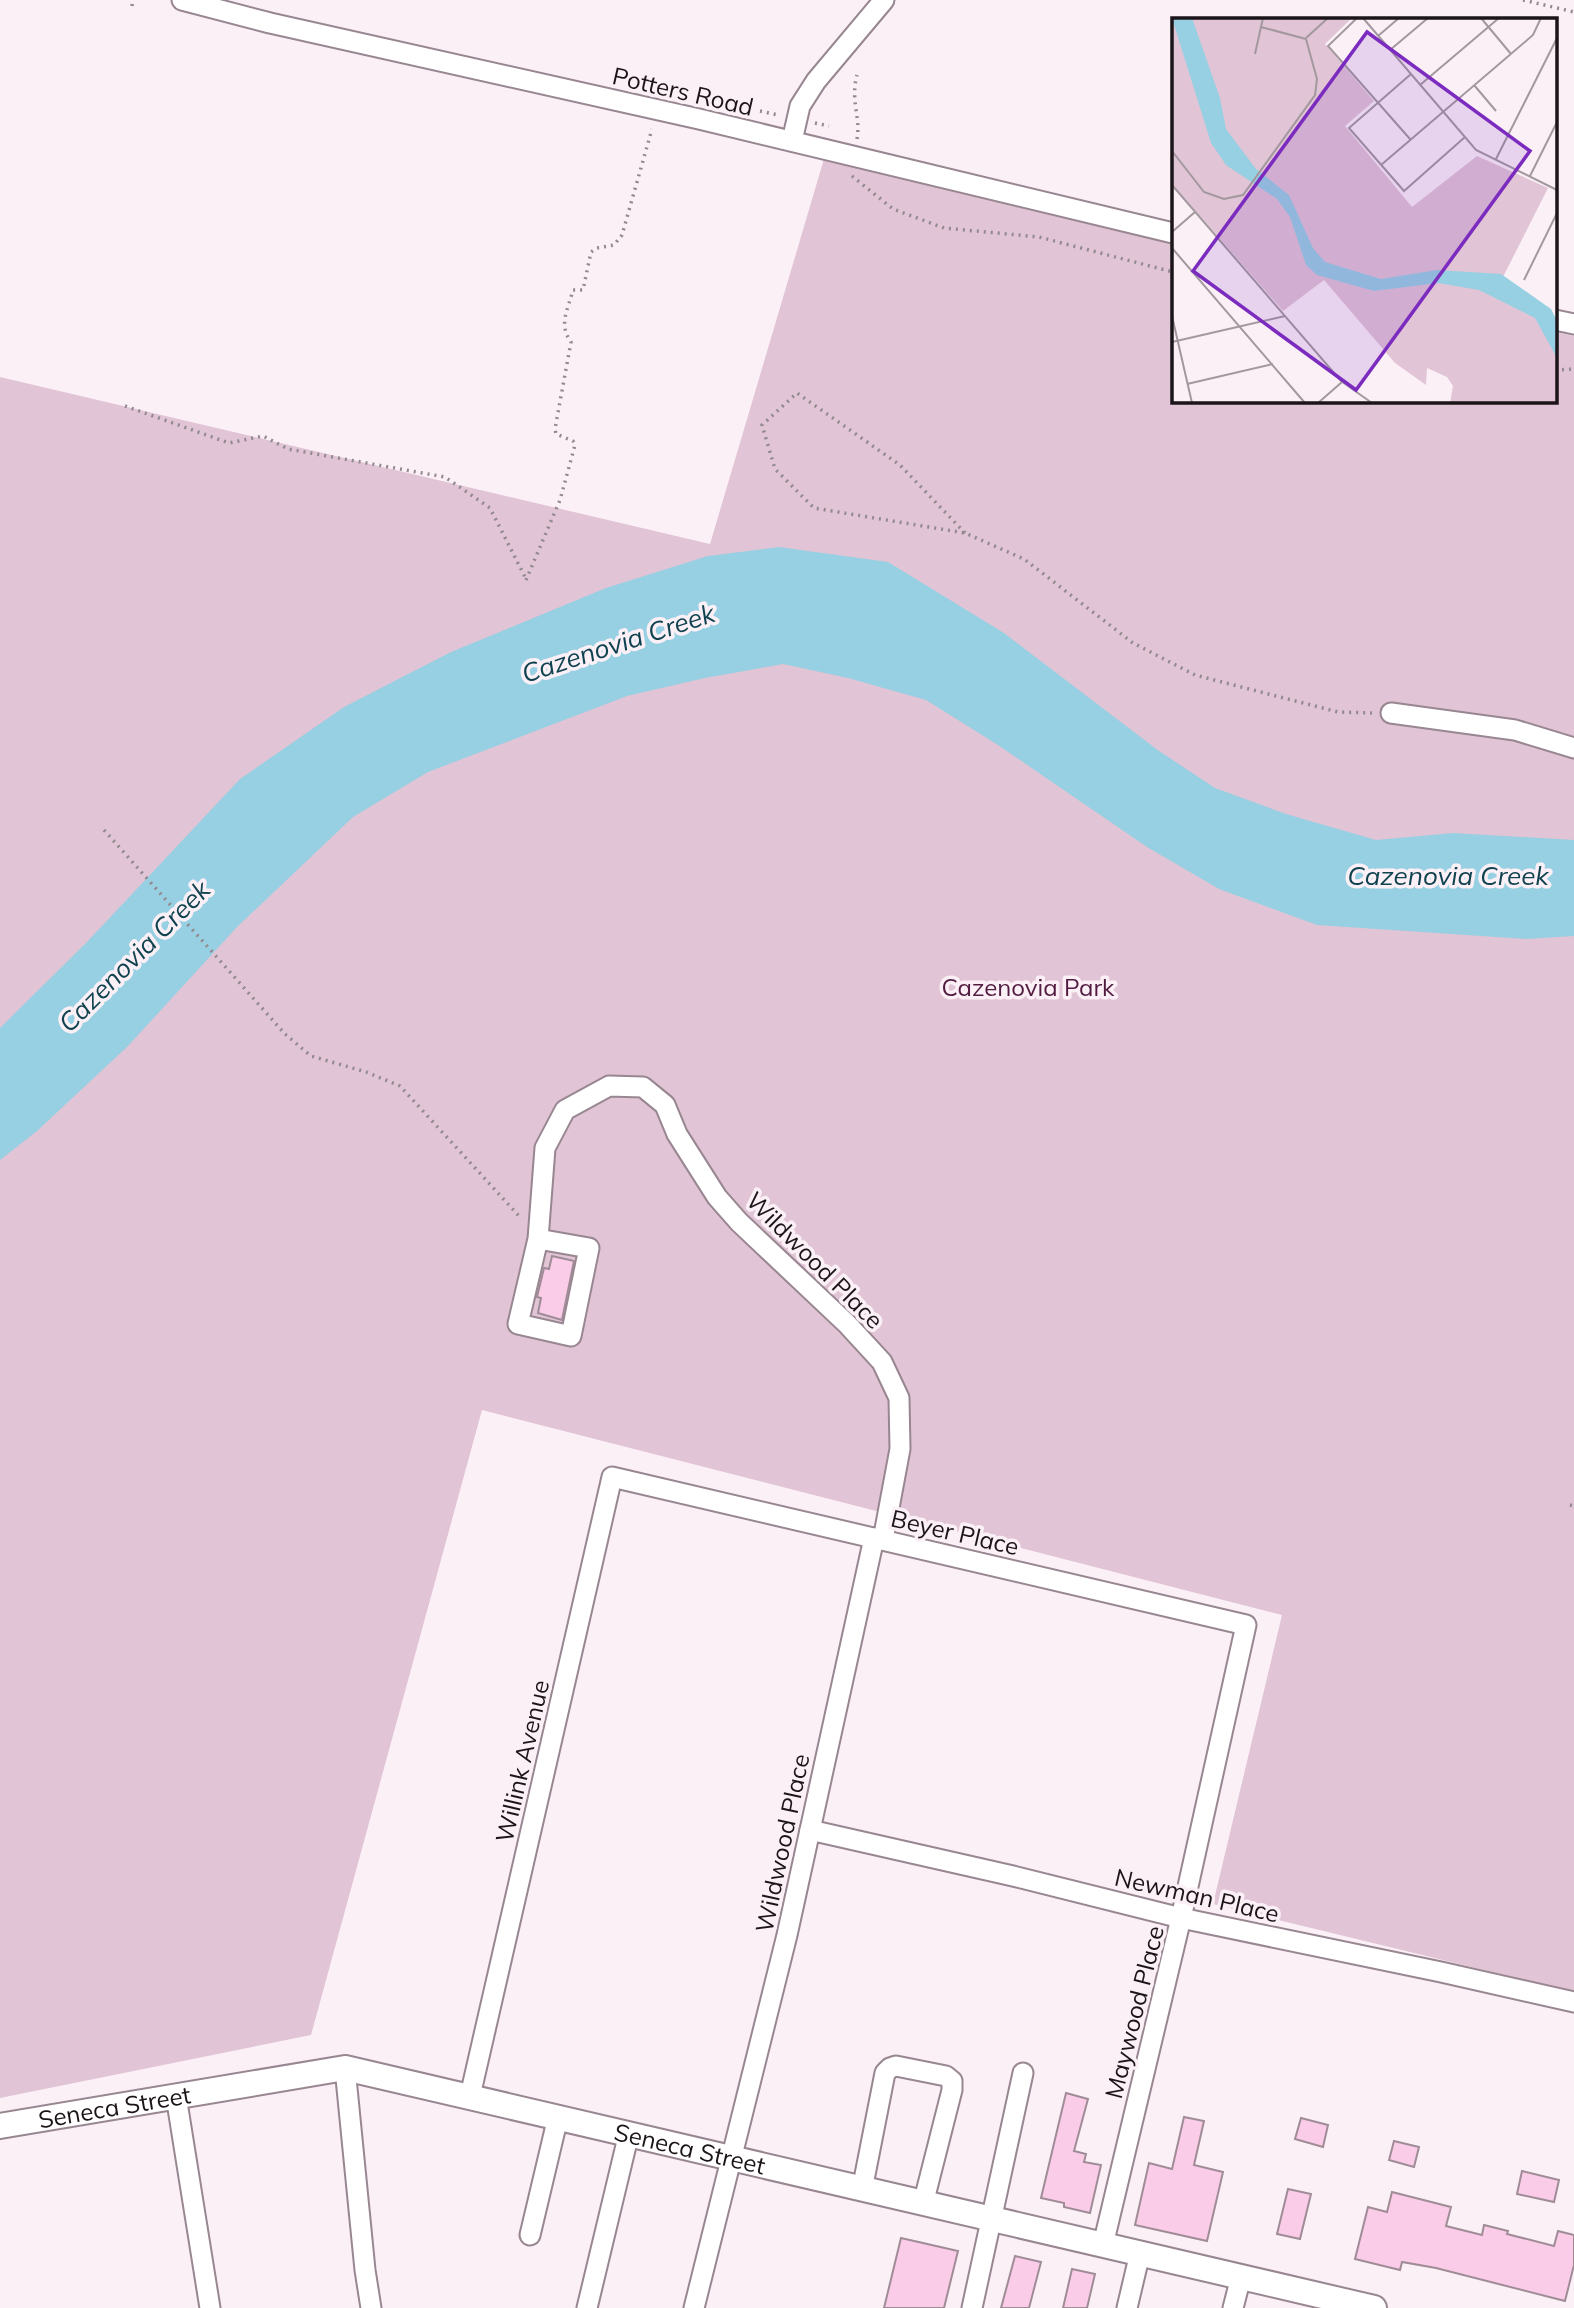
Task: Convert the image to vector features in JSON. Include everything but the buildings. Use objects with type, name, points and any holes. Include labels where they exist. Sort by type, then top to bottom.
[{"type":"main road","name":"Seneca Street","points":[[0,2126],[345,2068],[1140,2253],[1347,2305],[1374,2308]]},
{"type":"street","name":"Potters Road","points":[[181,0],[270,23],[792,141],[1172,233]]},
{"type":"street","points":[[792,141],[800,106],[816,81],[884,0]]},
{"type":"street","points":[[1556,320],[1574,324]]},
{"type":"street","points":[[1391,713],[1515,730],[1574,748]]},
{"type":"street","name":"Wildwood Place","points":[[538,1239],[545,1148],[565,1110],[609,1086],[643,1087],[665,1105],[677,1134],[717,1197],[739,1222],[847,1324],[882,1362],[899,1398],[900,1449],[770,2010],[694,2308]]},
{"type":"street","points":[[538,1239],[589,1248],[571,1336],[518,1324],[538,1239]]},
{"type":"street","name":"Willink Avenue","points":[[470,2096],[612,1477],[652,1487]]},
{"type":"street","name":"Beyer Place","points":[[652,1487],[1246,1625]]},
{"type":"street","name":"Maywood Place","points":[[1103,2245],[1181,1918],[1246,1625]]},
{"type":"street","name":"Newman Place","points":[[810,1830],[1181,1918],[1574,2002]]},
{"type":"street","points":[[862,2190],[885,2073],[896,2066],[946,2076],[951,2081],[952,2090],[923,2204]]},
{"type":"street","points":[[345,2068],[371,2308]]},
{"type":"street","points":[[972,2308],[1023,2073]]},
{"type":"street","points":[[176,2096],[210,2308]]},
{"type":"street","points":[[530,2235],[558,2117]]},
{"type":"street","points":[[587,2308],[629,2133]]},
{"type":"street","points":[[1127,2308],[1140,2253]]},
{"type":"street","points":[[1233,2308],[1241,2277]]},
{"type":"path","points":[[132,6],[133,0]]},
{"type":"path","points":[[1523,0],[1574,12]]},
{"type":"path","points":[[857,75],[853,96],[858,132]]},
{"type":"path","points":[[760,111],[781,116]]},
{"type":"path","points":[[813,122],[829,126]]},
{"type":"path","points":[[125,406],[229,443],[262,436],[288,449],[445,477],[490,508],[526,580],[560,500],[575,445],[556,434],[555,429],[571,342],[563,326],[573,290],[583,290],[592,252],[597,248],[614,245],[622,235],[652,128]]},
{"type":"path","points":[[849,174],[893,209],[944,228],[1038,237],[1172,272]]},
{"type":"path","points":[[1556,370],[1574,369]]},
{"type":"path","points":[[965,533],[900,465],[797,393],[762,425],[775,469],[814,508],[965,533],[1024,559],[1133,643],[1195,675],[1338,712],[1391,713]]},
{"type":"path","points":[[104,830],[285,1034],[311,1056],[366,1072],[400,1086],[519,1216]]},
{"type":"green space","name":"Cazenovia Park","points":[[824,159],[1172,244],[1172,402],[1556,402],[1556,332],[1574,336],[1574,1992],[1213,1904],[1282,1615],[482,1410],[311,2035],[0,2098],[0,377],[710,544]]},
{"type":"water","name":"Cazenovia Creek","points":[[779,547],[888,562],[1004,633],[1159,751],[1215,788],[1286,814],[1376,840],[1453,833],[1574,840],[1574,936],[1526,939],[1317,925],[1219,889],[1147,847],[998,745],[926,700],[848,678],[783,664],[627,696],[428,772],[353,817],[237,927],[128,1046],[37,1131],[0,1160],[0,1028],[86,943],[240,779],[344,707],[451,652],[606,588],[708,556]]}]
